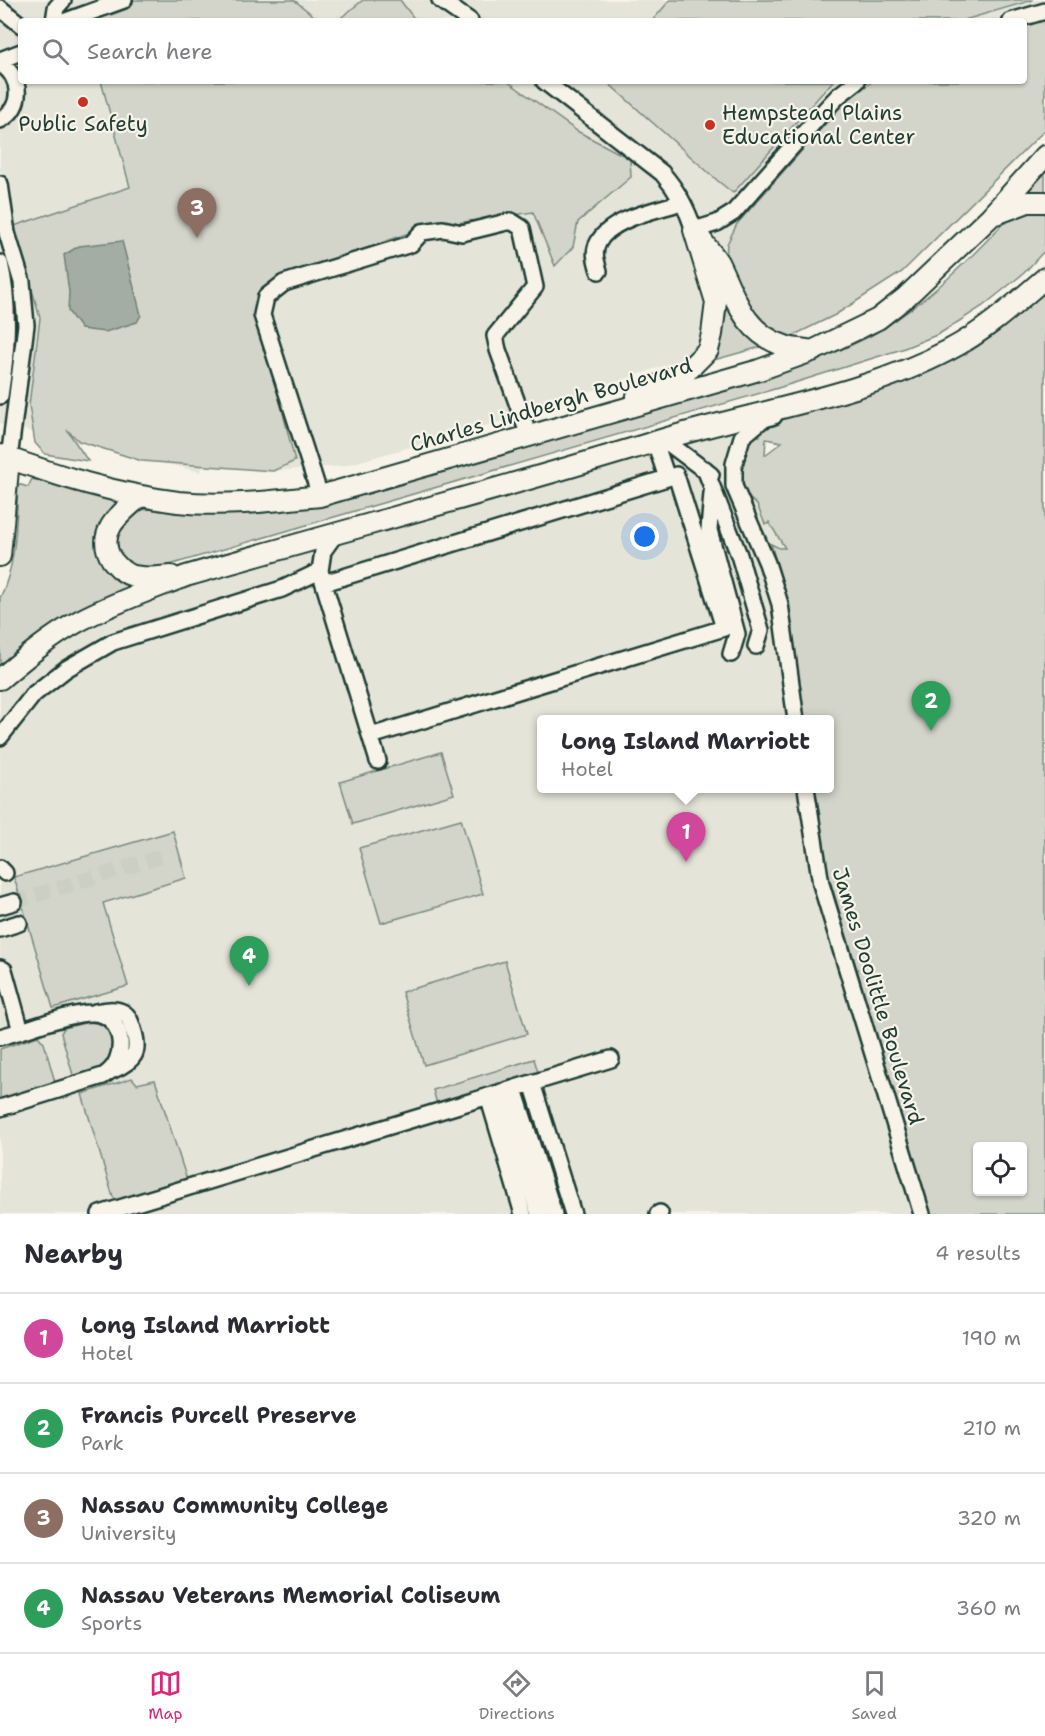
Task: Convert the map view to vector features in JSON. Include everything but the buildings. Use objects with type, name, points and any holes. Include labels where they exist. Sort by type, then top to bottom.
[{"type":"main road","name":"Charles Lindbergh Boulevard","points":[[5,457],[90,485],[180,502],[239,504],[320,496],[759,370],[812,351],[878,319],[929,276],[990,217],[1045,156]]},
{"type":"main road","points":[[990,217],[1028,202],[1045,202]]},
{"type":"main road","points":[[694,230],[717,260],[735,302],[758,333],[781,345],[812,351]]},
{"type":"main road","points":[[588,419],[650,391],[687,371],[708,350],[716,302],[694,230]]},
{"type":"main road","points":[[0,679],[30,653],[79,621],[117,603],[186,576],[889,376],[950,350],[1004,313],[1045,279]]},
{"type":"main road","points":[[0,556],[5,457]]},
{"type":"main road","points":[[141,496],[118,515],[110,525],[107,547],[110,556],[118,568],[131,576],[186,576]]},
{"type":"street","points":[[54,18],[56,8],[63,0]]},
{"type":"street","points":[[74,18],[124,0]]},
{"type":"street","points":[[440,0],[467,18]]},
{"type":"street","points":[[454,0],[469,18]]},
{"type":"street","points":[[0,8],[18,23]]},
{"type":"street","points":[[1021,18],[1045,11]]},
{"type":"street","points":[[17,96],[17,86],[13,75],[0,62],[18,53]]},
{"type":"street","points":[[1,123],[11,112],[20,84]]},
{"type":"street","points":[[548,84],[662,173],[675,188],[690,216],[694,230],[744,201],[821,114],[852,84]]},
{"type":"street","points":[[0,184],[2,211],[22,282],[26,325],[5,457]]},
{"type":"street","points":[[599,271],[595,251],[597,243],[605,233],[621,222],[682,202]]},
{"type":"street","points":[[320,496],[262,315],[266,297],[284,284],[411,244],[422,232],[443,229],[462,233],[511,221],[522,228],[535,287],[495,336],[530,436]]},
{"type":"street","points":[[0,263],[5,284],[7,346],[0,395]]},
{"type":"street","points":[[795,715],[780,604],[767,562],[734,486],[733,476],[742,437],[762,420],[811,400]]},
{"type":"street","points":[[659,441],[705,469],[742,507]]},
{"type":"street","points":[[659,441],[667,478]]},
{"type":"street","points":[[705,469],[712,490],[725,560],[745,632],[744,650],[765,642],[769,628],[748,553],[712,490]]},
{"type":"street","points":[[0,737],[32,696],[66,669],[113,642],[322,577],[676,475],[724,628],[371,736]]},
{"type":"street","points":[[336,533],[324,550],[322,577],[378,761]]},
{"type":"street","name":"James Doolittle Boulevard","points":[[807,793],[821,884],[922,1214]]},
{"type":"street","points":[[0,929],[20,923]]},
{"type":"street","points":[[0,968],[4,970],[21,1031]]},
{"type":"street","points":[[0,1037],[97,1013],[108,1019],[120,1039],[121,1047],[119,1059],[113,1070],[103,1076],[0,1108]]},
{"type":"street","points":[[100,1214],[611,1059]]},
{"type":"street","points":[[532,1083],[573,1214]]},
{"type":"street","points":[[501,1092],[523,1214]]},
{"type":"street","points":[[501,1092],[531,1214]]},
{"type":"street","points":[[501,1092],[539,1214]]},
{"type":"street","points":[[501,1092],[546,1214]]},
{"type":"street","points":[[501,1092],[554,1214]]},
{"type":"shaded area","points":[[0,0],[1045,0],[1045,67],[1027,79],[1027,18],[18,18],[18,84],[1020,84],[709,298],[703,347],[689,357],[542,410],[343,466],[273,471],[295,461],[255,303],[201,472],[0,424]]},
{"type":"shaded area","points":[[129,0],[294,0],[316,18],[80,18]]},
{"type":"shaded area","points":[[363,0],[400,0],[414,18],[341,18]]},
{"type":"shaded area","points":[[670,0],[1033,0],[971,18],[655,18]]},
{"type":"shaded area","points":[[1045,16],[1045,130],[902,272],[835,315],[790,337],[776,338],[760,330],[726,259],[727,244],[737,224],[843,104],[869,84],[1027,84],[1027,22]]},
{"type":"shaded area","points":[[102,84],[511,84],[577,131],[630,159],[631,177],[578,222],[573,247],[555,266],[533,212],[423,228],[305,270],[255,302],[295,461],[273,471],[142,461],[79,441],[67,430],[88,461],[45,454],[35,443],[29,405],[40,318],[14,226],[130,187]]},
{"type":"shaded area","points":[[609,84],[830,84],[733,193]]},
{"type":"shaded area","points":[[1045,168],[1045,194],[1022,195]]},
{"type":"shaded area","points":[[1045,208],[1045,250],[1024,273],[983,306],[939,334],[902,349],[778,388],[152,570],[129,566],[114,548],[120,520],[133,511],[150,509],[176,513],[262,513],[348,499],[783,372],[850,346],[892,323],[948,279],[1014,212]]},
{"type":"shaded area","points":[[122,241],[141,315],[137,322],[105,332],[81,329],[68,311],[69,292],[64,255],[79,246]]},
{"type":"shaded area","points":[[1045,284],[1045,1214],[931,1214],[826,867],[816,793],[834,793],[834,715],[803,715],[789,606],[771,544],[785,548],[769,522],[765,524],[757,505],[747,496],[738,471],[748,438],[760,436],[758,431],[766,422],[864,394]],"holes":[[[766,439],[782,442],[765,455]]]},
{"type":"shaded area","points":[[719,287],[741,328],[764,346],[700,364]]},
{"type":"shaded area","points":[[730,425],[740,474],[789,555],[814,715],[537,715],[537,793],[824,793],[941,1214],[0,1214],[0,682],[115,606]]},
{"type":"shaded area","points":[[32,479],[76,492],[122,498],[110,509],[103,520],[98,548],[141,585],[0,668],[0,598],[13,557],[18,484],[28,487]]},
{"type":"shaded area","points":[[441,752],[454,794],[353,824],[340,782]]},
{"type":"shaded area","points":[[461,819],[483,894],[381,923],[359,848]]},
{"type":"shaded area","points":[[173,831],[186,878],[103,903],[128,986],[53,1008],[14,877]]},
{"type":"shaded area","points":[[505,961],[527,1034],[424,1065],[402,992]]},
{"type":"shaded area","points":[[89,1022],[101,1025],[108,1030],[115,1048],[108,1066],[95,1074],[80,1078],[73,1075],[61,1033],[64,1028]]},
{"type":"shaded area","points":[[38,1036],[44,1043],[55,1082],[51,1086],[0,1102],[0,1049]]},
{"type":"shaded area","points":[[534,1059],[538,1072],[437,1104],[433,1090]]},
{"type":"shaded area","points":[[132,1078],[137,1084],[155,1080],[187,1180],[119,1201],[113,1197],[82,1094]]},
{"type":"tunnel","points":[[14,902],[163,856]]},
{"type":"place","name":"Public Safety","points":[[83,102]]},
{"type":"place","name":"Hempstead Plains Educational Center","points":[[710,125]]},
{"type":"place","name":"Nassau Community College","points":[[197,238]]},
{"type":"place","name":"Francis Purcell Preserve","points":[[931,731]]},
{"type":"place","name":"Long Island Marriott","points":[[686,862]]},
{"type":"place","name":"Nassau Veterans Memorial Coliseum","points":[[249,986]]}]
